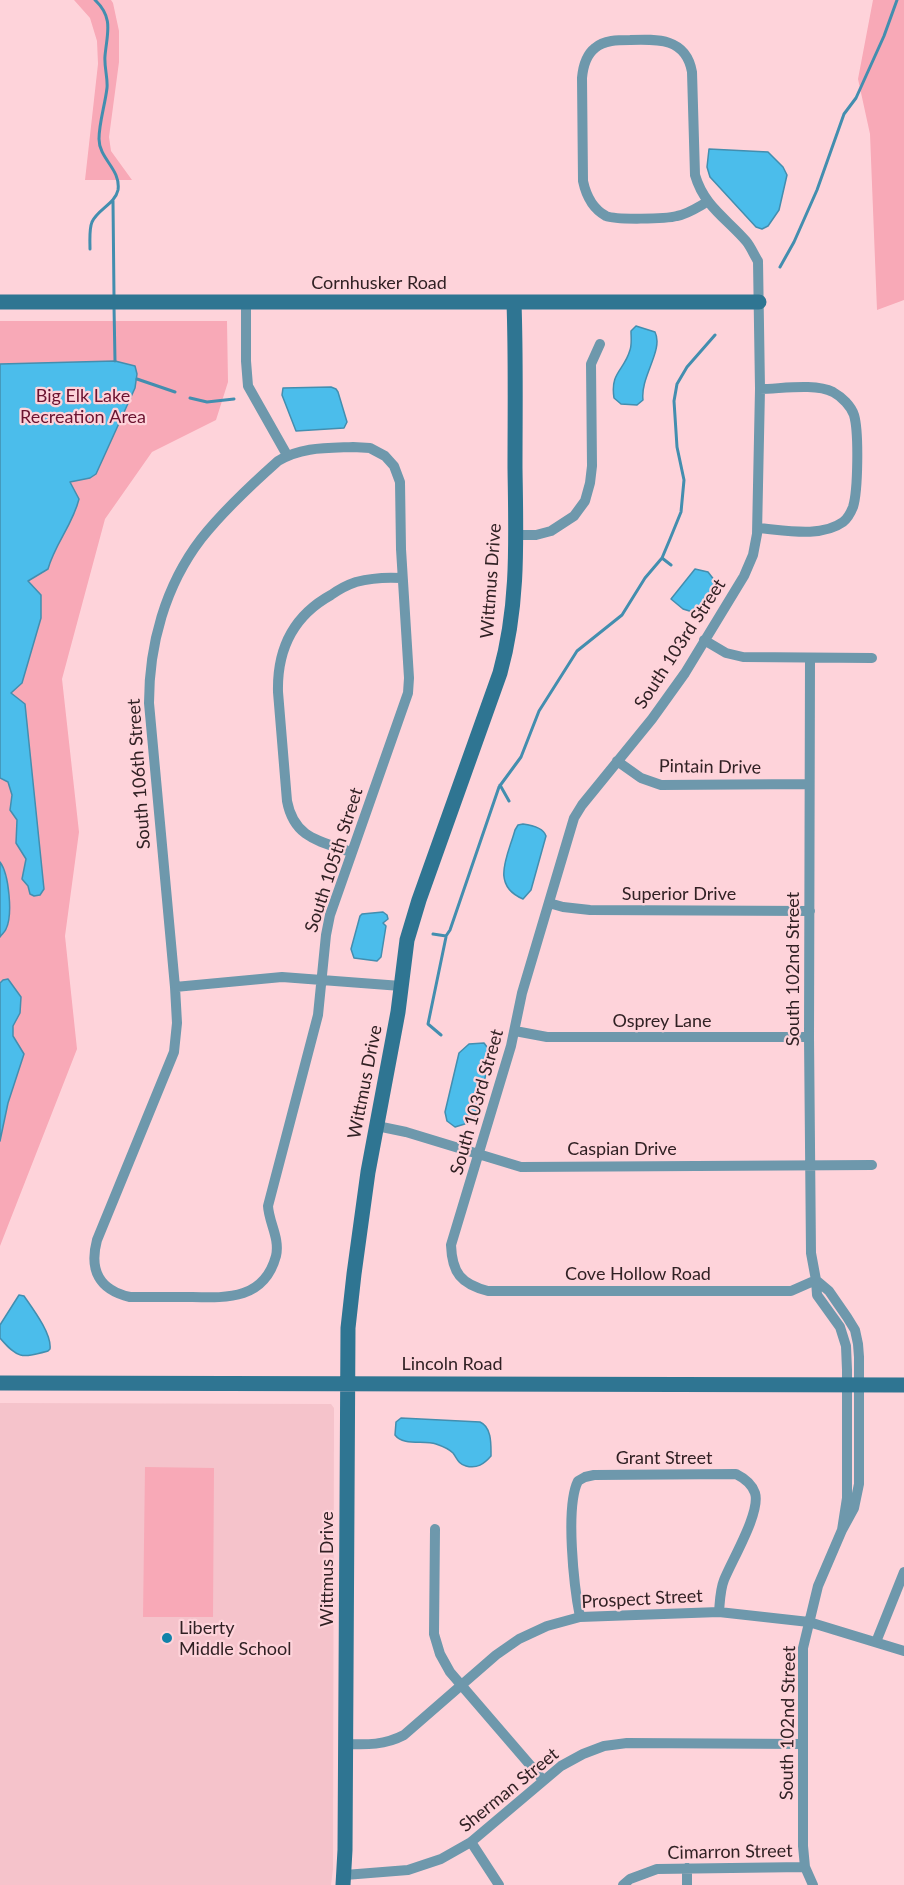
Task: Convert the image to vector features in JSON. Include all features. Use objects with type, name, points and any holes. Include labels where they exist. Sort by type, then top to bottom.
[{"type":"street","name":"South 103rd Street","points":[[461,1278],[452,1262],[451,1245],[515,1031],[522,993],[574,818],[685,673],[744,576],[753,555],[758,528],[760,389],[758,261],[748,243],[707,202],[699,189],[695,175],[690,63],[679,49],[662,40],[614,40],[594,49],[588,57],[582,78],[583,181],[592,204],[606,216],[614,218],[661,218],[675,217],[707,202]]},
{"type":"street","name":"Cornhusker Road","points":[[0,302],[759,302]]},
{"type":"street","points":[[246,303],[248,386],[287,455]]},
{"type":"street","name":"Wittmus Drive","points":[[344,1880],[348,1329],[368,1172],[398,1012],[407,940],[418,900],[496,684],[508,643],[513,612],[516,535],[514,303]]},
{"type":"street","points":[[516,535],[536,535],[551,531],[574,516],[585,501],[592,466],[591,364],[600,344]]},
{"type":"street","points":[[758,528],[821,532],[832,529],[845,520],[853,508],[856,491],[857,429],[854,414],[843,399],[831,391],[816,388],[760,389]]},
{"type":"street","name":"South 105th Street","points":[[102,1283],[110,1290],[130,1297],[234,1297],[251,1291],[262,1282],[271,1267],[276,1254],[277,1239],[268,1216],[268,1206],[318,1015],[330,915],[408,693],[400,482],[394,466],[385,456],[370,448],[308,449],[287,455]]},
{"type":"street","name":"South 106th Street","points":[[102,1283],[96,1273],[94,1250],[174,1052],[177,1023],[149,703],[149,682],[156,638],[170,592],[182,567],[200,540],[253,484],[287,455]]},
{"type":"street","points":[[351,852],[303,833],[289,815],[278,692],[281,656],[293,630],[305,613],[320,601],[355,582],[402,578]]},
{"type":"street","points":[[704,640],[738,657],[872,658]]},
{"type":"street","name":"South 102nd Street","points":[[810,658],[811,1252],[816,1280],[829,1291],[855,1330],[859,1357],[854,1384],[859,1493],[818,1586],[803,1648],[803,1846],[805,1867],[813,1885]]},
{"type":"street","name":"Pintain Drive","points":[[617,761],[641,778],[661,784],[809,784]]},
{"type":"street","name":"Superior Drive","points":[[549,903],[590,910],[810,911]]},
{"type":"street","points":[[175,987],[282,977],[400,986]]},
{"type":"street","name":"Osprey Lane","points":[[515,1031],[547,1037],[809,1037]]},
{"type":"street","name":"Caspian Drive","points":[[377,1126],[406,1132],[521,1167],[872,1165]]},
{"type":"street","name":"Cove Hollow Road","points":[[461,1278],[474,1287],[488,1291],[791,1291],[816,1280]]},
{"type":"street","name":"Lincoln Road","points":[[0,1383],[904,1384]]},
{"type":"street","name":"Grant Street","points":[[580,1617],[575,1595],[572,1497],[578,1481],[594,1475],[736,1474],[749,1482],[755,1491],[755,1508],[723,1582],[719,1612]]},
{"type":"street","points":[[435,1529],[434,1634],[440,1654],[450,1672],[543,1780]]},
{"type":"street","points":[[876,1642],[904,1572]]},
{"type":"street","name":"Prospect Street","points":[[346,1744],[374,1745],[404,1735],[496,1655],[519,1639],[547,1626],[580,1617],[719,1612],[809,1622],[904,1651]]},
{"type":"street","name":"Sherman Street","points":[[344,1880],[408,1870],[441,1859],[471,1842],[561,1766],[604,1746],[627,1743],[803,1744]]},
{"type":"street","points":[[471,1842],[499,1885]]},
{"type":"street","name":"Cimarron Street","points":[[623,1885],[657,1869],[805,1867]]},
{"type":"street","points":[[687,1868],[687,1885]]},
{"type":"shaded area","name":"Liberty Middle School","points":[[0,1403],[331,1404],[334,1408],[333,1869],[331,1885],[0,1885]]},
{"type":"green space","points":[[74,0],[111,0],[113,3],[119,31],[119,62],[109,137],[111,151],[132,180],[85,180],[98,64],[97,41],[90,18]]},
{"type":"green space","points":[[873,0],[904,0],[904,300],[877,310],[870,134],[858,79]]},
{"type":"green space","name":"Big Elk Lake Recreation Area","points":[[0,321],[227,321],[228,382],[216,420],[152,452],[105,519],[62,679],[79,832],[65,936],[77,1049],[0,1246]]},
{"type":"green space","points":[[145,1467],[214,1468],[213,1617],[143,1617]]},
{"type":"water","points":[[709,149],[768,152],[783,167],[787,175],[779,210],[768,226],[762,229],[756,227],[710,177],[707,167]]},
{"type":"water","points":[[636,326],[655,332],[656,347],[645,382],[643,400],[637,405],[621,404],[614,398],[614,382],[627,357],[631,345],[631,331]]},
{"type":"water","points":[[115,361],[135,366],[137,374],[135,388],[96,474],[90,478],[70,482],[79,499],[73,517],[48,569],[28,581],[41,595],[41,618],[22,683],[11,693],[25,704],[44,889],[40,895],[34,896],[30,894],[28,886],[22,879],[26,859],[16,843],[17,820],[10,810],[12,795],[8,782],[0,778],[0,364]]},
{"type":"water","points":[[331,387],[338,392],[347,422],[344,428],[296,431],[282,395],[283,388]]},
{"type":"water","points":[[695,569],[708,572],[715,581],[708,598],[696,613],[683,609],[671,599]]},
{"type":"water","points":[[523,824],[540,829],[546,836],[531,890],[523,899],[507,886],[504,869],[515,830],[518,825]]},
{"type":"water","points":[[0,862],[6,876],[10,905],[6,930],[0,937]]},
{"type":"water","points":[[383,912],[388,919],[383,923],[386,926],[381,957],[377,961],[354,958],[351,949],[360,916]]},
{"type":"water","points":[[8,979],[21,997],[20,1013],[13,1026],[13,1036],[24,1054],[8,1103],[0,1141],[0,983]]},
{"type":"water","points":[[484,1043],[491,1056],[474,1118],[468,1123],[455,1127],[447,1121],[445,1112],[459,1053],[469,1044]]},
{"type":"water","points":[[19,1295],[24,1296],[45,1329],[50,1343],[48,1351],[21,1355],[11,1350],[0,1338],[0,1325]]},
{"type":"water","points":[[401,1418],[480,1422],[489,1432],[491,1456],[480,1465],[470,1467],[461,1464],[453,1453],[441,1446],[403,1440],[395,1435],[396,1422]]},
{"type":"waterway","points":[[90,249],[92,222],[98,213],[114,199],[118,190],[116,176],[102,152],[99,139],[107,88],[105,60],[108,26],[105,13],[95,0]]},
{"type":"waterway","points":[[780,267],[817,190],[844,114],[856,98],[884,36],[897,0]]},
{"type":"waterway","points":[[113,201],[114,297]]},
{"type":"waterway","points":[[114,306],[115,361]]},
{"type":"waterway","points":[[433,934],[446,936],[450,930],[499,787],[521,757],[539,711],[577,651],[622,615],[645,578],[662,558],[681,512],[684,480],[677,447],[674,401],[677,384],[687,367],[715,335]]},
{"type":"waterway","points":[[137,379],[175,392]]},
{"type":"waterway","points":[[190,398],[207,402],[234,399]]},
{"type":"waterway","points":[[662,558],[671,565]]},
{"type":"waterway","points":[[500,785],[509,801]]},
{"type":"waterway","points":[[441,1035],[428,1024],[446,937]]},
{"type":"place","name":"Liberty Middle School","points":[[167,1638]]}]
